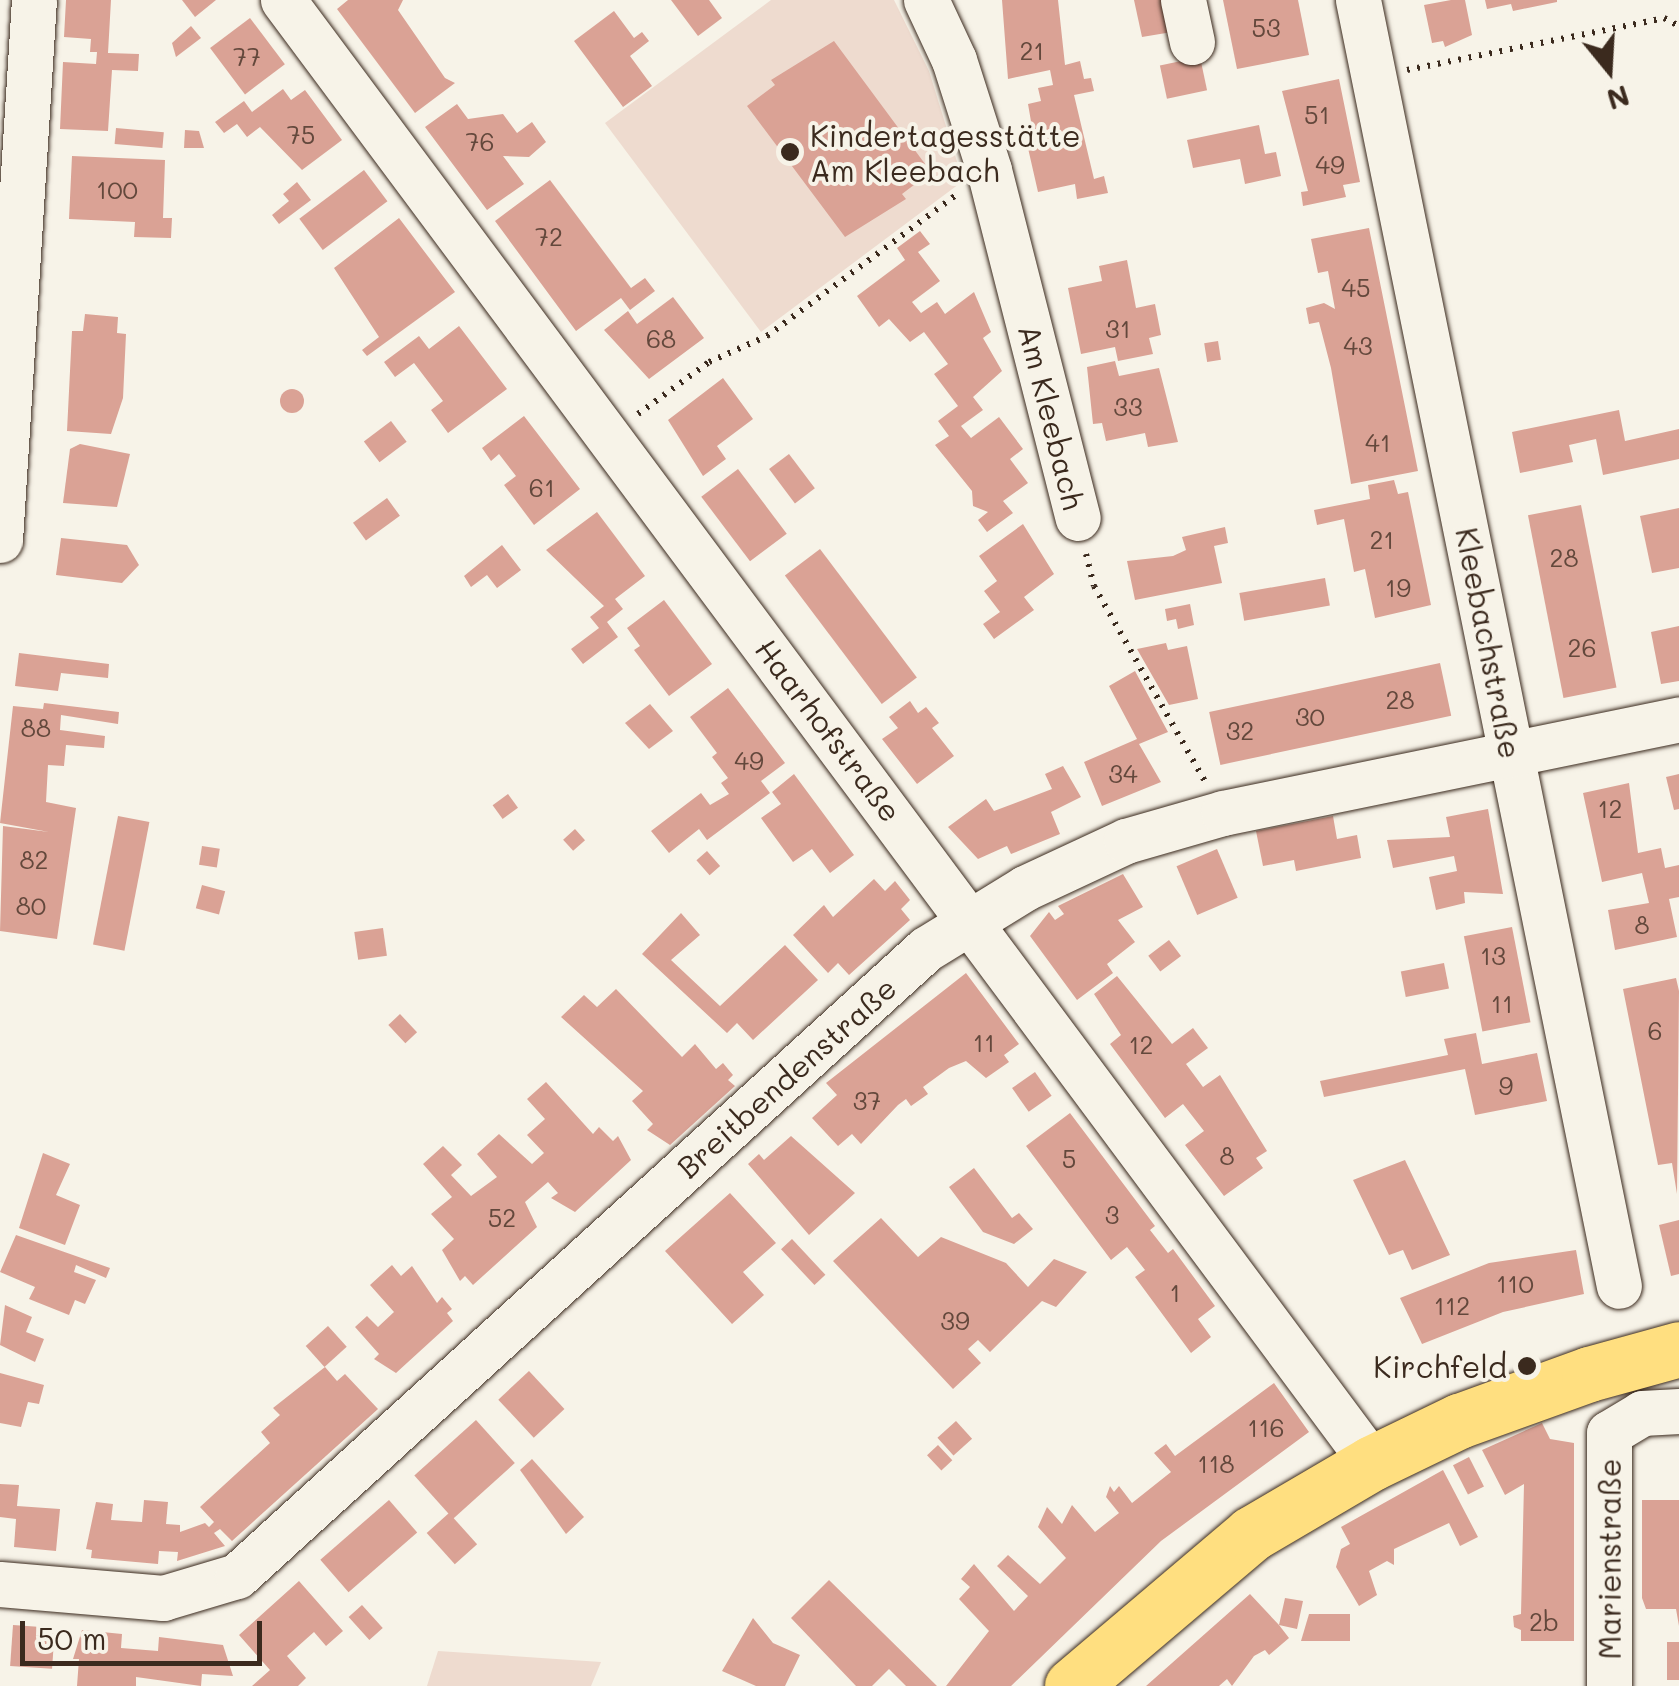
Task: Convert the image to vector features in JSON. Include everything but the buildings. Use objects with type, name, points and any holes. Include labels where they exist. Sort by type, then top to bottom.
[{"type":"main road","points":[[1072,1686],[1251,1534],[1372,1463],[1520,1399],[1679,1349]]},
{"type":"street","points":[[0,540],[34,0]]},
{"type":"street","name":"Haarhofstraße","points":[[283,0],[1372,1463]]},
{"type":"street","name":"Am Kleebach","points":[[926,0],[954,60],[989,170],[1078,518]]},
{"type":"street","name":"Kleebachstraße","points":[[1358,0],[1619,1286]]},
{"type":"street","name":"Breitbendenstraße","points":[[0,1584],[163,1598],[237,1576],[926,950],[970,919],[1126,841],[1224,814],[1679,719]]},
{"type":"street","name":"Marienstraße","points":[[1610,1686],[1609,1433],[1642,1414],[1679,1411]]},
{"type":"path","points":[[1374,77],[1664,18],[1679,26]]},
{"type":"path","points":[[609,436],[709,362],[767,336],[989,170]]},
{"type":"path","name":"Am Kleebach","points":[[1078,518],[1094,586],[1224,814]]},
{"type":"shaded area","name":"Kindertagesstätte Am Kleebach","points":[[771,0],[894,0],[929,71],[963,181],[761,332],[605,123]]},
{"type":"shaded area","points":[[438,1651],[601,1662],[591,1686],[427,1686]]},
{"type":"place","name":"Kindertagesstätte Am Kleebach","points":[[790,152]]},
{"type":"place","name":"Kirchfeld","points":[[1527,1366]]}]
